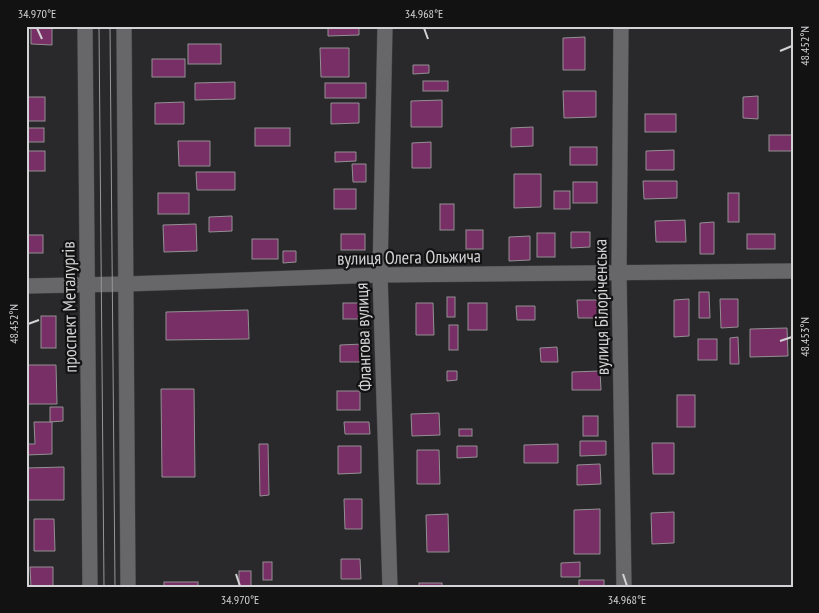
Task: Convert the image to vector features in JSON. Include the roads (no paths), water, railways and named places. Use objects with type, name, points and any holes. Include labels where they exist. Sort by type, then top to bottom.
[{"type":"street","name":"проспект Металургів","points":[[85,26],[90,587]]},
{"type":"street","points":[[124,26],[128,587]]},
{"type":"street","name":"Флангова вулиця","points":[[385,26],[380,275],[390,587]]},
{"type":"street","name":"вулиця Білоріченська","points":[[621,26],[619,273],[624,587]]},
{"type":"street","name":"вулиця Олега Ольжича","points":[[26,286],[380,275],[793,271]]},
{"type":"tram line","points":[[99,26],[104,587]]},
{"type":"tram line","points":[[110,26],[115,587]]}]
